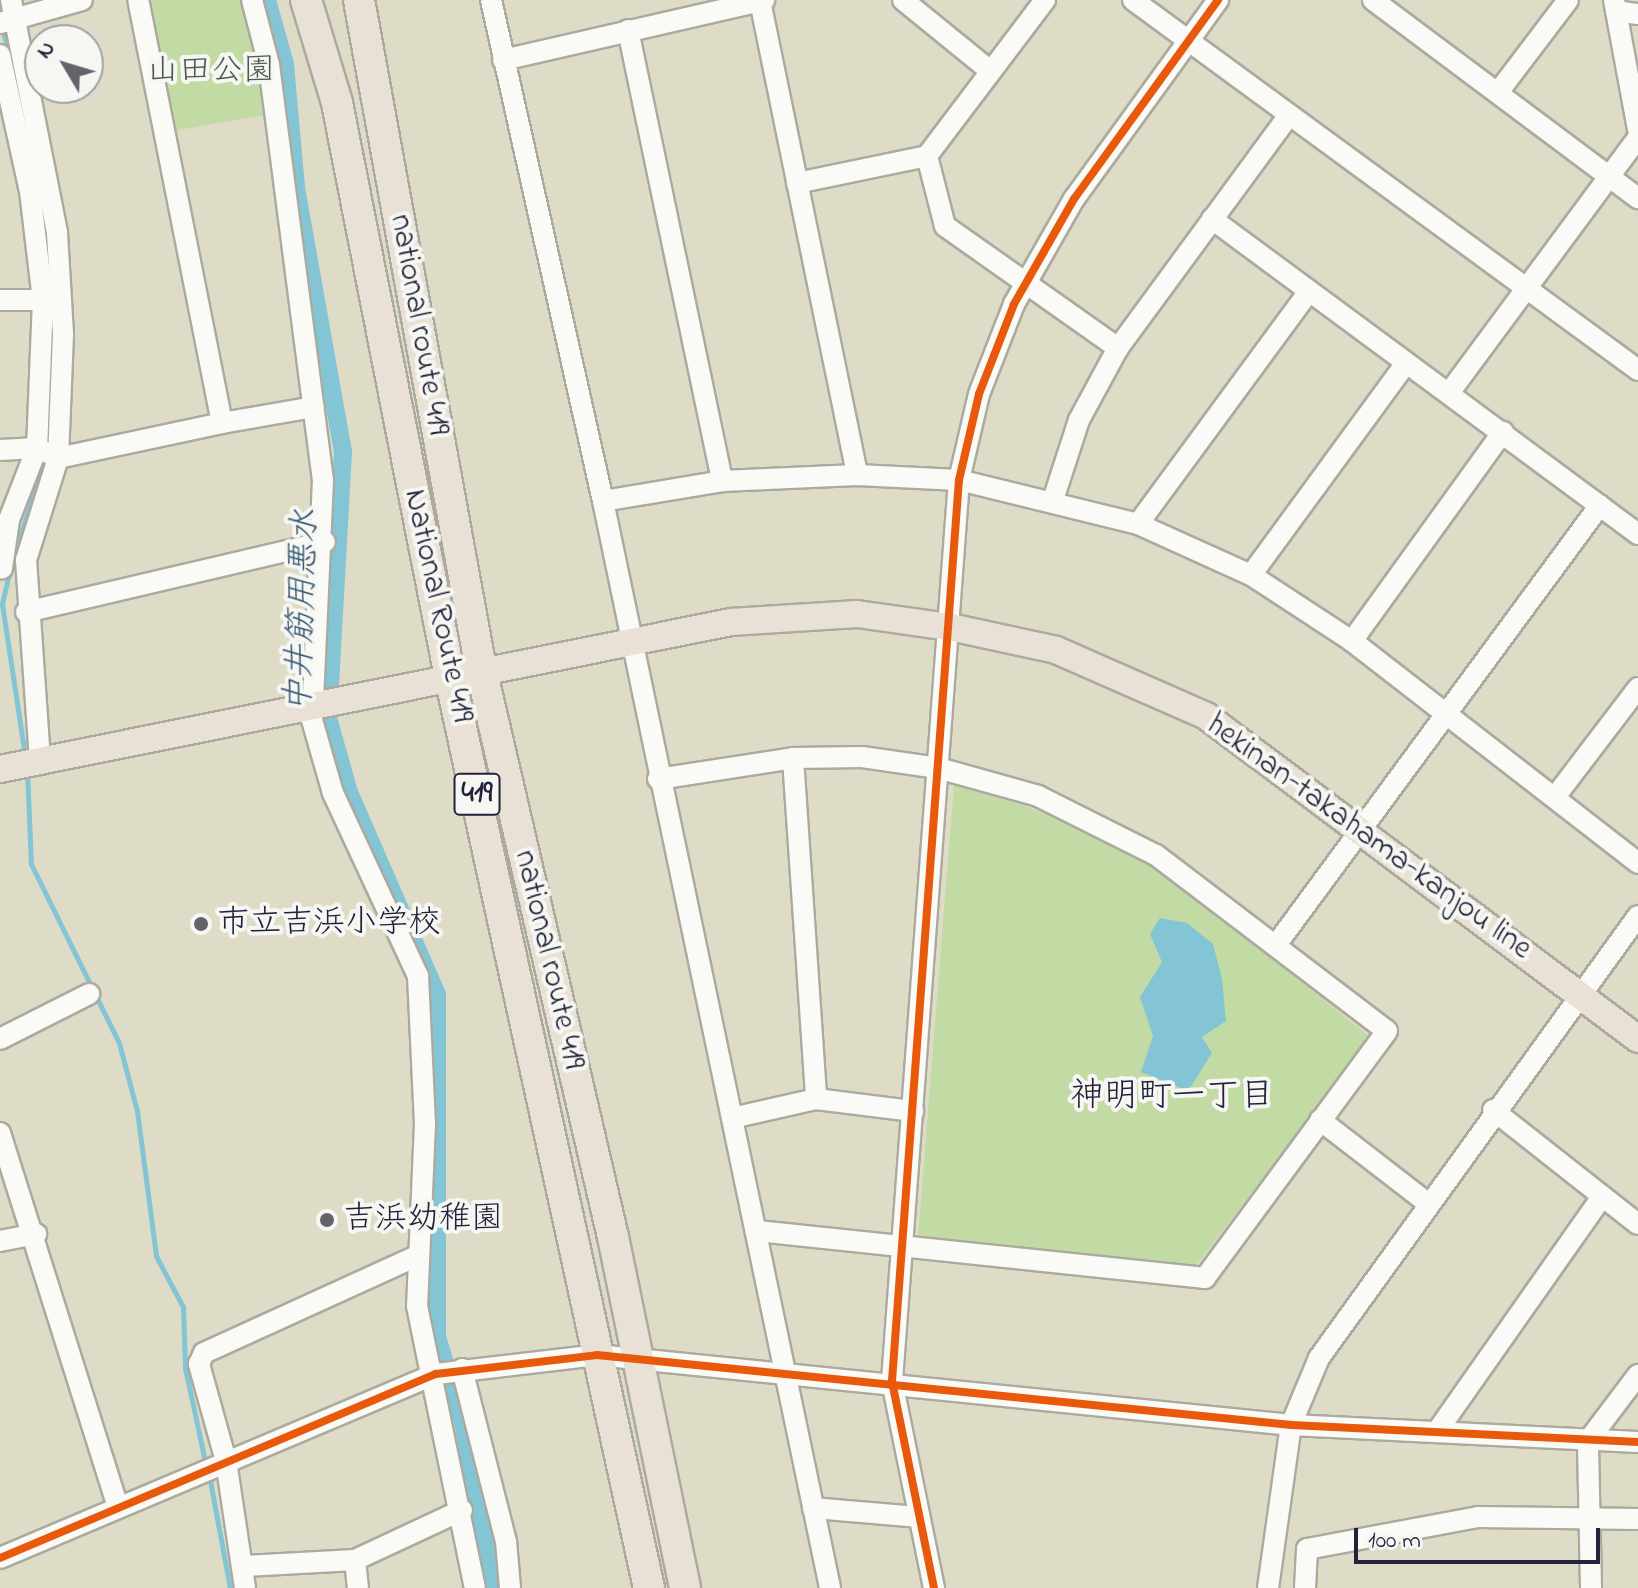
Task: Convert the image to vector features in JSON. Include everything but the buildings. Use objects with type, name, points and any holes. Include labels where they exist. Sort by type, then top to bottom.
[{"type":"highway","name":"National Route 419","points":[[306,0],[337,103],[450,677],[649,1588]]},
{"type":"highway","name":"national route 419","points":[[359,0],[481,669],[685,1588]]},
{"type":"main road","name":"hekinan-takahama-kanjou line","points":[[23,764],[342,702],[481,669],[731,622],[857,614],[950,627],[1056,650],[1206,716],[1638,1039]]},
{"type":"street","points":[[23,764],[26,612],[11,565],[47,453],[52,300],[34,88],[9,15],[82,0]]},
{"type":"street","points":[[138,0],[222,423]]},
{"type":"street","points":[[252,0],[269,65],[314,407],[325,542],[313,706],[333,793],[418,976],[425,1124],[415,1257],[446,1373],[506,1541],[510,1588]]},
{"type":"street","points":[[491,0],[603,501],[629,641],[830,1588]]},
{"type":"street","points":[[503,60],[628,30],[670,9],[762,0],[857,475]]},
{"type":"street","points":[[903,0],[989,70]]},
{"type":"street","points":[[797,183],[927,156],[989,70],[1045,0]]},
{"type":"street","points":[[1133,0],[1638,370]]},
{"type":"street","points":[[934,1588],[892,1381],[959,480],[979,394],[1025,284],[1074,199],[1218,0]]},
{"type":"street","points":[[1373,0],[1499,91],[1638,198]]},
{"type":"street","points":[[1499,91],[1568,0]]},
{"type":"street","points":[[1615,5],[1638,14]]},
{"type":"street","points":[[1615,5],[1637,117]]},
{"type":"street","points":[[628,30],[722,481]]},
{"type":"street","points":[[0,55],[5,93],[52,300]]},
{"type":"street","points":[[1053,500],[1079,420],[1118,348],[1289,115]]},
{"type":"street","points":[[1449,393],[1638,138]]},
{"type":"street","points":[[927,156],[945,226],[1118,348]]},
{"type":"street","points":[[1212,219],[1638,534]]},
{"type":"street","points":[[1138,524],[1309,291]]},
{"type":"street","points":[[0,300],[52,300]]},
{"type":"street","points":[[1251,575],[1406,363]]},
{"type":"street","points":[[0,450],[47,453],[314,407]]},
{"type":"street","points":[[1352,641],[1503,432]]},
{"type":"street","points":[[603,501],[722,481],[857,475],[959,480],[1053,500],[1138,524],[1251,575],[1352,641],[1638,863]]},
{"type":"street","points":[[1276,945],[1450,715],[1600,505]]},
{"type":"street","points":[[26,612],[325,542]]},
{"type":"street","points":[[1555,797],[1638,688]]},
{"type":"street","points":[[658,779],[793,758],[862,757],[938,768],[1038,796],[1156,855],[1387,1031],[1205,1278],[755,1231]]},
{"type":"street","points":[[793,758],[816,1099]]},
{"type":"street","points":[[1268,1588],[1291,1425],[1319,1358],[1426,1202],[1638,916]]},
{"type":"street","points":[[0,1039],[89,994]]},
{"type":"street","points":[[732,1118],[816,1099],[913,1111]]},
{"type":"street","points":[[1493,1110],[1638,1224]]},
{"type":"street","points":[[1320,1120],[1426,1202]]},
{"type":"street","points":[[0,1133],[36,1234],[118,1508]]},
{"type":"street","points":[[1438,1430],[1602,1197]]},
{"type":"street","points":[[0,1241],[36,1234]]},
{"type":"street","points":[[245,1588],[245,1566],[205,1394],[204,1353],[415,1257]]},
{"type":"street","points":[[0,1558],[221,1463],[446,1373],[597,1355],[784,1370],[1291,1425],[1638,1442]]},
{"type":"street","points":[[446,1373],[462,1510],[475,1588]]},
{"type":"street","points":[[1591,1588],[1588,1441],[1638,1375]]},
{"type":"street","points":[[813,1508],[919,1517]]},
{"type":"street","points":[[245,1566],[355,1560],[462,1510]]},
{"type":"street","points":[[1305,1588],[1307,1549],[1478,1517],[1638,1519]]},
{"type":"street","points":[[355,1560],[358,1588]]},
{"type":"green space","name":"山田公園","points":[[145,0],[242,0],[260,65],[264,115],[173,131]]},
{"type":"green space","points":[[954,785],[1026,806],[1150,861],[1370,1037],[1195,1267],[918,1238]]},
{"type":"water","points":[[1160,918],[1187,923],[1213,944],[1222,979],[1226,1021],[1202,1037],[1212,1053],[1188,1091],[1141,1072],[1153,1036],[1140,997],[1162,962],[1150,934]]},
{"type":"waterway","name":"中井筋用悪水","points":[[267,0],[285,64],[296,188],[343,452],[328,718],[349,792],[437,994],[437,1337],[463,1422],[493,1588]]},
{"type":"waterway","points":[[2,28],[10,57]]},
{"type":"waterway","points":[[14,71],[21,100]]},
{"type":"waterway","points":[[14,555],[45,458]]},
{"type":"waterway","points":[[10,569],[2,604],[25,756]]},
{"type":"waterway","points":[[27,770],[31,864],[119,1043],[137,1111],[156,1256],[183,1307],[185,1368],[206,1466]]},
{"type":"waterway","points":[[209,1475],[230,1588]]},
{"type":"cycle path","points":[[934,1588],[892,1381],[959,480],[979,394],[1014,304],[1074,199],[1218,0]]},
{"type":"cycle path","points":[[0,1558],[436,1374],[597,1355],[1291,1425],[1638,1442]]},
{"type":"place","name":"市立吉浜小学校","points":[[201,924]]},
{"type":"place","name":"吉浜幼稚園","points":[[327,1220]]},
{"type":"district","name":"神明町一丁目","points":[[1172,1098]]}]
